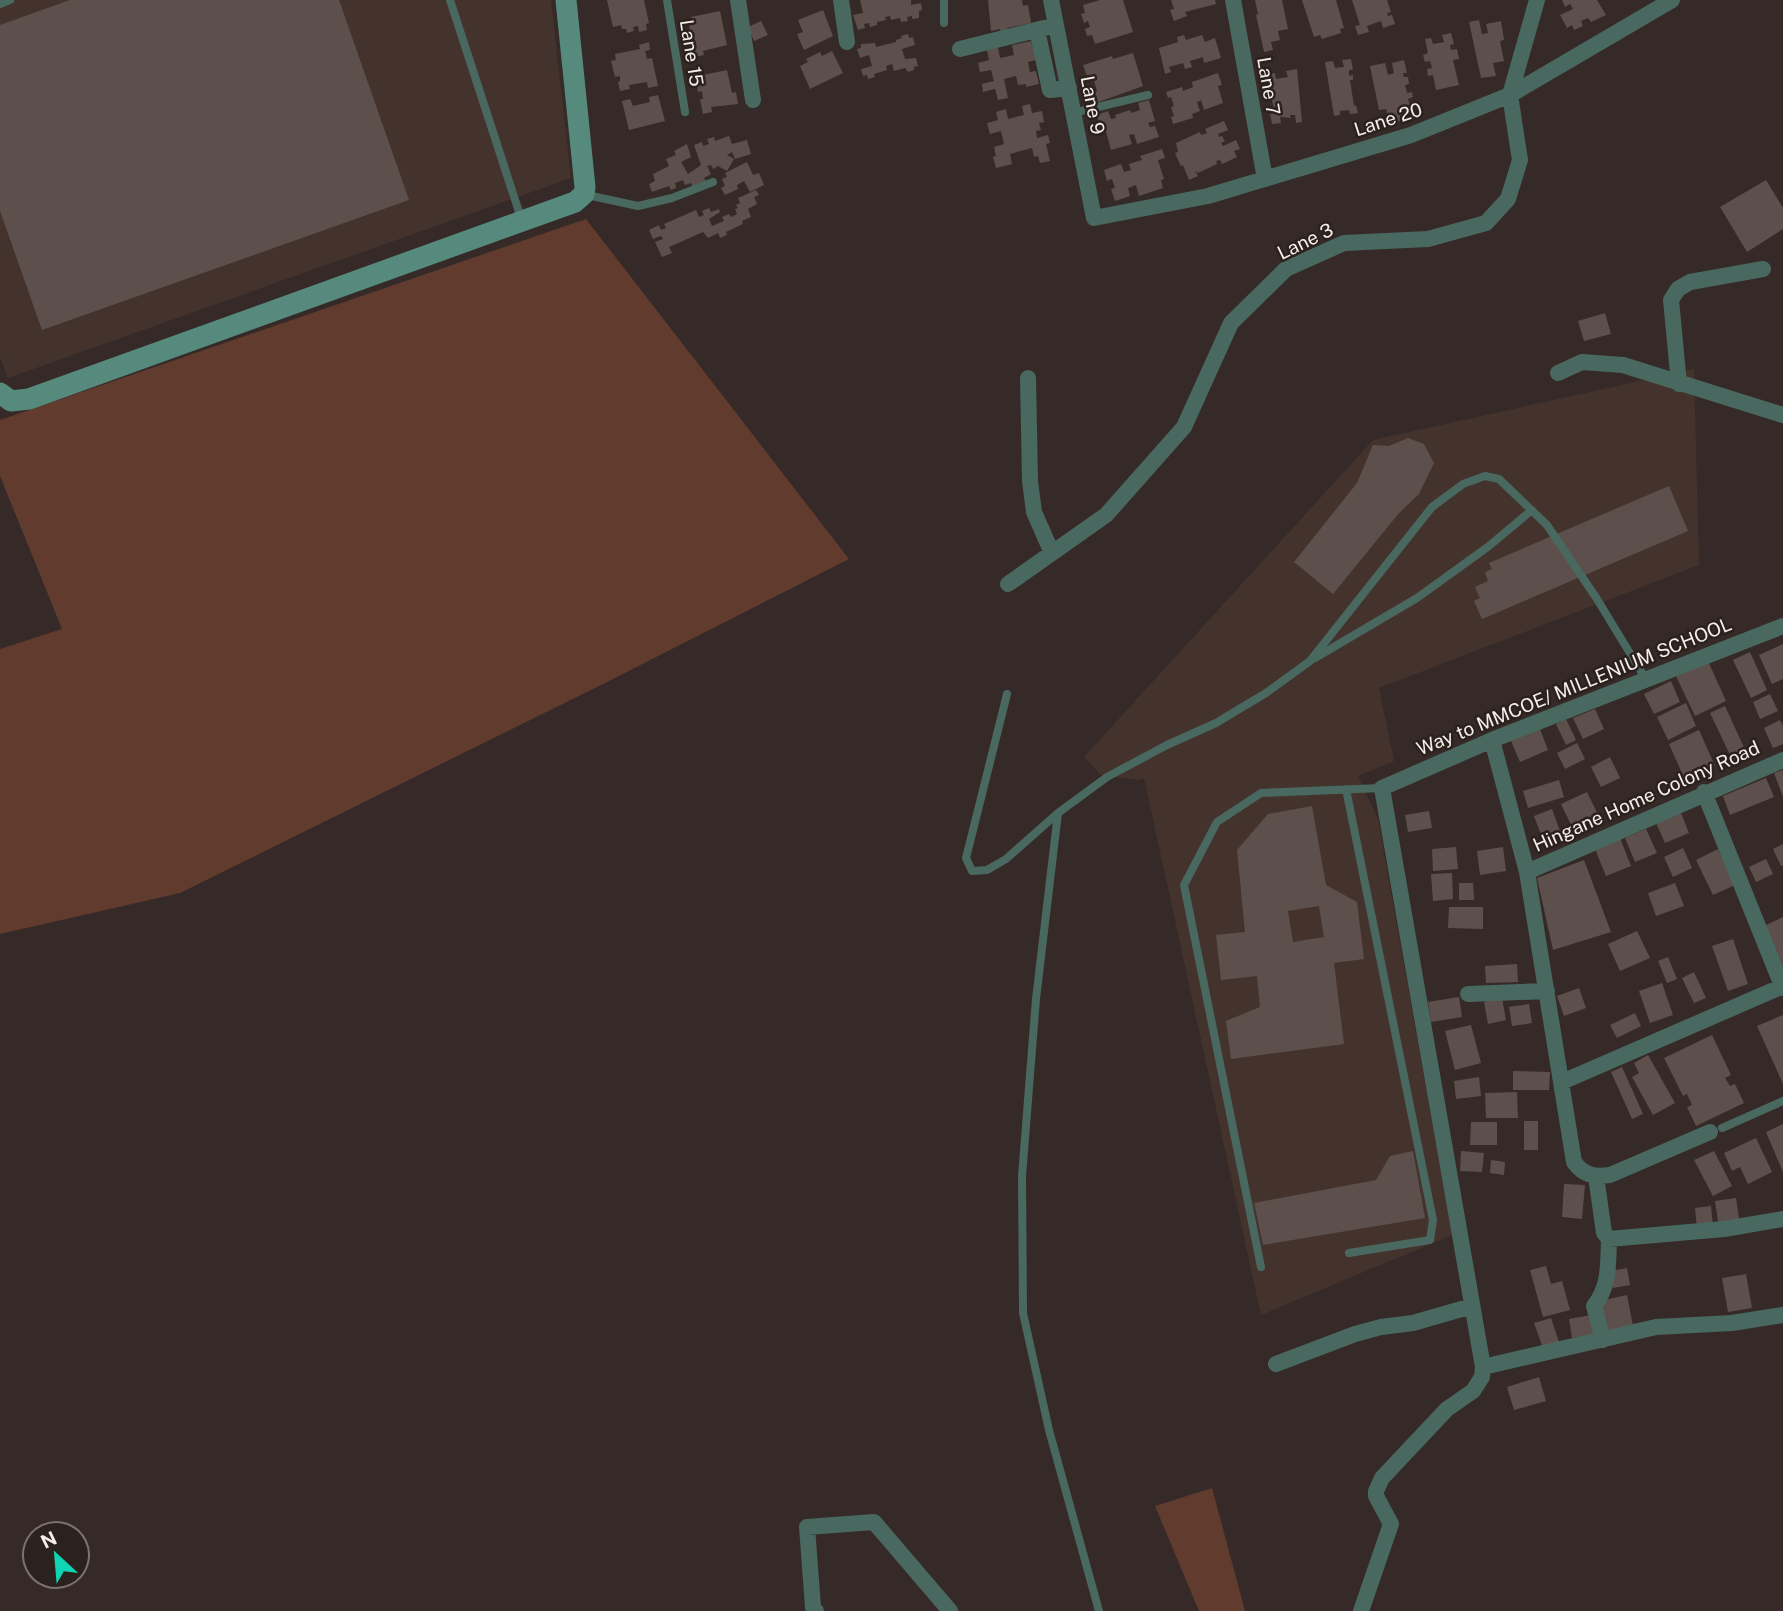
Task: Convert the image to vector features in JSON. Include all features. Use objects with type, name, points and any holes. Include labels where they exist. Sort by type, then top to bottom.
[{"type":"street","points":[[0,393],[11,401],[29,399],[575,202],[584,194],[585,187],[566,0]]},
{"type":"street","points":[[738,0],[753,100]]},
{"type":"street","points":[[841,0],[847,42]]},
{"type":"street","name":"Lane 9","points":[[1051,0],[1094,218]]},
{"type":"street","name":"Lane 7","points":[[1233,0],[1265,178]]},
{"type":"street","name":"Lane 3","points":[[1008,584],[1106,515],[1184,427],[1231,323],[1286,269],[1344,243],[1428,239],[1486,223],[1508,198],[1520,160],[1510,95],[1537,0]]},
{"type":"street","name":"Lane 20","points":[[1094,218],[1208,197],[1411,135],[1510,95],[1672,0]]},
{"type":"street","points":[[960,49],[1056,25]]},
{"type":"street","points":[[1037,30],[1050,90],[1069,88]]},
{"type":"street","points":[[1679,384],[1671,300],[1678,289],[1690,282],[1763,269]]},
{"type":"street","points":[[1558,373],[1582,362],[1623,365],[1783,415]]},
{"type":"street","points":[[1028,378],[1030,481],[1034,512],[1052,553]]},
{"type":"street","name":"Way to MMCOE/ MILLENIUM SCHOOL","points":[[1382,788],[1645,678],[1783,626]]},
{"type":"street","points":[[1492,740],[1527,872],[1574,1162],[1579,1169],[1596,1176],[1610,1175],[1716,1130]]},
{"type":"street","name":"Hingane Home Colony Road","points":[[1527,872],[1704,792],[1783,760]]},
{"type":"street","points":[[1361,1611],[1391,1524],[1376,1496],[1382,1478],[1447,1409],[1473,1391],[1482,1377],[1483,1367],[1382,788]]},
{"type":"street","points":[[1562,1082],[1783,986],[1704,792]]},
{"type":"street","points":[[1468,994],[1547,991]]},
{"type":"street","points":[[1596,1176],[1604,1233],[1609,1239],[1607,1283],[1603,1295],[1594,1306],[1603,1340]]},
{"type":"street","points":[[1609,1239],[1724,1229],[1783,1219]]},
{"type":"street","points":[[1276,1364],[1368,1330],[1413,1324],[1472,1306]]},
{"type":"street","points":[[1483,1367],[1656,1327],[1732,1323],[1783,1315]]},
{"type":"street","points":[[816,1611],[813,1607],[807,1527],[874,1522],[950,1611]]},
{"type":"lane","points":[[0,4],[10,0]]},
{"type":"lane","points":[[450,0],[522,221]]},
{"type":"lane","name":"Lane 15","points":[[667,0],[685,112]]},
{"type":"lane","points":[[944,0],[944,23]]},
{"type":"lane","points":[[1073,113],[1148,95]]},
{"type":"lane","points":[[584,194],[638,206],[672,198],[713,182]]},
{"type":"lane","points":[[1310,661],[1432,507],[1464,484],[1485,476],[1499,479],[1547,524],[1645,678]]},
{"type":"lane","points":[[1007,694],[966,858],[972,871],[987,870],[1006,859],[1027,838],[1107,777],[1216,723],[1266,693],[1310,661],[1417,598],[1489,546],[1532,510]]},
{"type":"lane","points":[[1261,1267],[1184,885],[1217,822],[1261,793],[1382,788]]},
{"type":"lane","points":[[1346,789],[1433,1220],[1430,1240],[1349,1254]]},
{"type":"lane","points":[[1058,813],[1036,999],[1022,1175],[1023,1312],[1049,1430],[1099,1611]]},
{"type":"lane","points":[[1716,1130],[1783,1101]]},
{"type":"shaded area","points":[[0,0],[551,0],[571,178],[8,378],[0,357]]},
{"type":"shaded area","points":[[586,219],[849,559],[180,893],[0,934],[0,649],[62,629],[0,476],[0,420]]},
{"type":"shaded area","points":[[1694,369],[1699,565],[1379,688],[1394,761],[1358,776],[1378,819],[1452,1235],[1261,1315],[1144,778],[1139,780],[1101,775],[1084,757],[1373,440]]},
{"type":"shaded area","points":[[1212,1488],[1245,1611],[1199,1611],[1155,1506]]},
{"type":"building","points":[[70,0],[339,0],[409,200],[42,330],[0,211],[0,25]]},
{"type":"building","points":[[607,0],[644,0],[649,23],[646,24],[647,30],[639,32],[638,26],[627,33],[621,25],[613,27]]},
{"type":"building","points":[[860,0],[911,0],[911,5],[921,3],[922,10],[919,11],[919,18],[907,17],[908,21],[901,22],[900,18],[891,20],[890,16],[877,22],[877,25],[870,27],[869,23],[864,24],[865,28],[858,30],[853,15],[863,13]]},
{"type":"building","points":[[988,0],[1022,0],[1023,6],[1028,5],[1031,23],[1007,28],[1008,32],[1001,34],[1000,29],[991,31]]},
{"type":"building","points":[[1100,0],[1123,0],[1133,32],[1095,44],[1092,35],[1087,36],[1085,29],[1090,27],[1088,21],[1084,23],[1081,14],[1085,13],[1083,5]]},
{"type":"building","points":[[1171,0],[1215,0],[1216,4],[1185,12],[1187,16],[1174,21],[1170,10],[1174,9]]},
{"type":"building","points":[[1255,0],[1282,0],[1288,29],[1278,31],[1280,40],[1271,42],[1273,50],[1264,52]]},
{"type":"building","points":[[1302,0],[1336,0],[1344,28],[1340,29],[1341,33],[1322,39],[1320,35],[1314,37]]},
{"type":"building","points":[[1352,0],[1387,0],[1391,12],[1387,13],[1388,16],[1392,15],[1395,24],[1383,28],[1381,21],[1367,26],[1369,32],[1358,35],[1355,26],[1360,25]]},
{"type":"building","points":[[1562,0],[1597,0],[1606,15],[1591,22],[1588,18],[1581,21],[1583,26],[1574,30],[1572,25],[1567,28],[1560,15],[1573,9],[1570,4],[1565,7]]},
{"type":"building","points":[[823,10],[833,36],[804,50],[797,34],[803,32],[798,20]]},
{"type":"building","points":[[720,11],[727,45],[703,51],[704,55],[695,57],[689,25],[693,25],[691,17]]},
{"type":"building","points":[[1479,20],[1482,34],[1488,33],[1486,24],[1501,21],[1504,40],[1500,41],[1504,61],[1493,63],[1496,76],[1481,78],[1469,22]]},
{"type":"building","points":[[761,21],[768,35],[754,41],[748,27]]},
{"type":"building","points":[[1451,33],[1454,44],[1450,45],[1451,50],[1457,49],[1459,59],[1453,60],[1459,85],[1436,90],[1433,75],[1428,76],[1427,69],[1432,68],[1430,61],[1425,62],[1423,55],[1428,53],[1425,39],[1431,38],[1433,44],[1444,42],[1442,35]]},
{"type":"building","points":[[908,34],[909,38],[913,37],[915,45],[902,49],[905,59],[916,58],[918,66],[914,67],[914,70],[908,72],[905,68],[894,71],[892,64],[886,66],[887,70],[874,74],[875,77],[868,79],[867,75],[863,76],[861,69],[872,66],[869,55],[860,58],[857,49],[861,48],[861,44],[875,43],[876,47],[896,42],[901,36]]},
{"type":"building","points":[[1184,35],[1186,40],[1202,35],[1205,42],[1215,38],[1221,58],[1204,63],[1203,57],[1190,61],[1192,67],[1185,69],[1183,63],[1169,67],[1171,72],[1165,74],[1159,48],[1178,42],[1177,37]]},
{"type":"building","points":[[1031,41],[1036,60],[1028,62],[1030,72],[1036,71],[1039,84],[1026,87],[1026,84],[1018,85],[1016,76],[1004,79],[1008,98],[998,100],[995,89],[983,92],[982,84],[994,81],[991,70],[980,72],[978,63],[989,60],[987,50],[998,47],[1000,58],[1014,55],[1012,45]]},
{"type":"building","points":[[649,42],[650,50],[645,51],[647,59],[652,58],[658,86],[648,88],[647,82],[629,85],[630,89],[620,91],[620,76],[615,77],[611,61],[616,60],[615,54],[640,49],[639,45]]},
{"type":"building","points":[[832,51],[843,73],[810,89],[800,66],[808,62],[806,59],[820,52],[822,56]]},
{"type":"building","points":[[1133,53],[1143,86],[1096,103],[1093,92],[1097,91],[1093,77],[1088,79],[1083,65]]},
{"type":"building","points":[[1351,59],[1353,70],[1349,70],[1349,76],[1353,75],[1353,80],[1350,80],[1354,106],[1356,105],[1358,113],[1340,111],[1340,115],[1334,116],[1325,62],[1333,61],[1335,68],[1344,67],[1342,60]]},
{"type":"building","points":[[1404,60],[1407,73],[1403,73],[1404,77],[1408,77],[1409,84],[1405,85],[1407,93],[1412,92],[1413,97],[1408,99],[1414,118],[1396,122],[1394,114],[1388,115],[1386,109],[1379,110],[1370,66],[1385,63],[1388,75],[1394,73],[1392,63]]},
{"type":"building","points":[[1297,69],[1302,122],[1296,123],[1295,115],[1290,115],[1291,118],[1280,117],[1281,123],[1272,124],[1270,114],[1275,113],[1266,75],[1275,73],[1276,79],[1288,77],[1286,71]]},
{"type":"building","points":[[727,70],[732,93],[736,92],[738,104],[711,107],[712,112],[703,114],[700,99],[703,99],[702,91],[698,92],[696,82],[700,81],[698,76]]},
{"type":"building","points":[[1218,73],[1222,85],[1218,86],[1223,103],[1204,110],[1201,100],[1197,102],[1200,111],[1192,114],[1193,118],[1173,124],[1171,107],[1174,106],[1166,92],[1182,87],[1183,91],[1193,87],[1192,82]]},
{"type":"building","points":[[658,95],[665,121],[629,130],[622,101],[630,99],[633,106],[650,102],[649,97]]},
{"type":"building","points":[[1149,100],[1155,121],[1148,123],[1150,127],[1155,126],[1159,137],[1137,144],[1134,134],[1129,135],[1132,144],[1111,150],[1105,128],[1101,129],[1097,115],[1108,111],[1111,119],[1116,118],[1115,115],[1130,110],[1131,113],[1140,110],[1138,103]]},
{"type":"building","points":[[1030,104],[1032,113],[1042,111],[1044,122],[1039,123],[1041,130],[1036,131],[1037,138],[1048,135],[1050,143],[1046,144],[1050,161],[1040,163],[1038,156],[1034,157],[1032,148],[1010,154],[1012,164],[996,168],[994,147],[1004,144],[1001,131],[990,134],[987,123],[998,120],[996,112],[1006,109],[1008,119],[1024,115],[1022,106]]},
{"type":"building","points":[[1224,121],[1228,130],[1218,134],[1225,141],[1221,143],[1223,146],[1236,140],[1240,149],[1234,151],[1237,157],[1222,164],[1220,160],[1216,161],[1217,164],[1198,173],[1195,170],[1198,176],[1189,180],[1175,153],[1178,152],[1176,143],[1200,132],[1201,135],[1207,133],[1205,129]]},
{"type":"building","points":[[729,136],[732,144],[747,140],[751,154],[735,159],[732,152],[727,155],[734,159],[727,171],[718,166],[713,169],[711,165],[707,166],[711,174],[704,178],[706,182],[693,188],[691,183],[685,185],[683,180],[675,183],[676,188],[671,190],[669,186],[652,192],[649,184],[655,181],[653,174],[669,166],[666,159],[676,155],[674,151],[687,144],[691,157],[681,162],[688,174],[701,165],[694,145],[702,142],[703,146],[709,144],[707,139],[714,137],[715,141]]},
{"type":"building","points":[[1162,149],[1165,158],[1158,160],[1164,179],[1161,180],[1163,188],[1139,196],[1136,185],[1128,188],[1130,196],[1115,201],[1111,189],[1115,188],[1112,179],[1107,181],[1104,170],[1121,164],[1124,172],[1131,170],[1129,164],[1142,160],[1140,156]]},
{"type":"building","points":[[747,162],[753,175],[759,173],[764,185],[750,192],[744,181],[737,185],[738,189],[725,195],[721,188],[725,186],[722,179],[727,177],[725,173]]},
{"type":"building","points":[[1766,180],[1783,208],[1783,229],[1747,252],[1720,207]]},
{"type":"building","points":[[756,190],[759,195],[754,197],[757,204],[748,209],[751,217],[742,221],[743,224],[720,238],[718,233],[708,238],[703,232],[669,247],[672,253],[662,257],[655,242],[663,239],[661,236],[653,239],[649,230],[659,225],[661,230],[666,228],[664,224],[696,210],[699,217],[704,215],[702,211],[709,208],[711,212],[719,209],[720,212],[709,219],[712,226],[724,221],[722,217],[737,214],[736,205],[740,203],[738,198]]},
{"type":"building","points":[[1605,313],[1611,334],[1584,341],[1578,321]]},
{"type":"building","points":[[1408,438],[1424,444],[1434,463],[1419,494],[1399,513],[1333,594],[1294,562],[1357,483],[1373,445],[1389,446]]},
{"type":"building","points":[[1669,486],[1688,531],[1482,619],[1474,601],[1480,598],[1475,587],[1488,581],[1485,572],[1492,569],[1489,563]]},
{"type":"building","points":[[1783,644],[1783,679],[1772,684],[1759,655]]},
{"type":"building","points":[[1750,652],[1767,690],[1751,698],[1733,660]]},
{"type":"building","points":[[1708,661],[1726,701],[1695,716],[1676,676]]},
{"type":"building","points":[[1671,681],[1680,702],[1654,714],[1644,694]]},
{"type":"building","points":[[1770,694],[1778,711],[1760,719],[1753,702]]},
{"type":"building","points":[[1686,703],[1696,726],[1668,740],[1657,717]]},
{"type":"building","points":[[1725,706],[1747,754],[1733,761],[1710,713]]},
{"type":"building","points":[[1595,709],[1604,729],[1583,739],[1573,718]]},
{"type":"building","points":[[1566,719],[1576,740],[1566,745],[1556,724]]},
{"type":"building","points":[[1780,720],[1783,726],[1783,744],[1773,748],[1764,728]]},
{"type":"building","points":[[1540,729],[1548,750],[1520,762],[1511,741]]},
{"type":"building","points":[[1699,730],[1715,766],[1685,780],[1669,744]]},
{"type":"building","points":[[1577,743],[1585,759],[1565,769],[1557,753]]},
{"type":"building","points":[[1610,757],[1620,778],[1601,787],[1591,767]]},
{"type":"building","points":[[1783,770],[1783,797],[1774,773]]},
{"type":"building","points":[[1766,778],[1774,797],[1730,815],[1723,796]]},
{"type":"building","points":[[1559,780],[1564,797],[1528,808],[1523,791]]},
{"type":"building","points":[[1587,792],[1600,819],[1574,831],[1561,804]]},
{"type":"building","points":[[1312,806],[1326,885],[1357,902],[1364,959],[1334,963],[1344,1044],[1231,1059],[1226,1021],[1260,1007],[1257,976],[1221,980],[1216,935],[1245,932],[1237,850],[1268,814]],"holes":[[[1319,906],[1324,937],[1293,942],[1288,911]]]},
{"type":"building","points":[[1552,809],[1560,831],[1542,837],[1534,816]]},
{"type":"building","points":[[1429,811],[1432,828],[1408,832],[1405,815]]},
{"type":"building","points":[[1681,813],[1689,833],[1665,843],[1656,823]]},
{"type":"building","points":[[1646,829],[1657,853],[1635,862],[1625,838]]},
{"type":"building","points":[[1620,838],[1631,866],[1606,876],[1595,849]]},
{"type":"building","points":[[1783,844],[1783,865],[1781,866],[1773,849]]},
{"type":"building","points":[[1456,847],[1458,869],[1433,871],[1432,849]]},
{"type":"building","points":[[1503,847],[1506,871],[1480,875],[1477,851]]},
{"type":"building","points":[[1683,848],[1692,868],[1673,877],[1664,857]]},
{"type":"building","points":[[1718,849],[1735,885],[1713,895],[1696,860]]},
{"type":"building","points":[[1766,859],[1773,874],[1756,882],[1749,867]]},
{"type":"building","points":[[1584,860],[1611,932],[1553,950],[1537,878]]},
{"type":"building","points":[[1452,873],[1453,899],[1433,901],[1431,874]]},
{"type":"building","points":[[1459,883],[1473,883],[1474,900],[1459,900]]},
{"type":"building","points":[[1675,883],[1684,906],[1656,916],[1648,893]]},
{"type":"building","points":[[1449,907],[1483,907],[1483,929],[1448,928]]},
{"type":"building","points":[[1783,917],[1783,966],[1764,926]]},
{"type":"building","points":[[1637,931],[1650,958],[1620,971],[1608,944]]},
{"type":"building","points":[[1733,939],[1748,984],[1728,991],[1712,946]]},
{"type":"building","points":[[1668,957],[1677,979],[1667,983],[1658,961]]},
{"type":"building","points":[[1517,964],[1518,982],[1486,983],[1485,966]]},
{"type":"building","points":[[1694,972],[1706,998],[1694,1003],[1682,978]]},
{"type":"building","points":[[1662,983],[1673,1015],[1650,1023],[1639,991]]},
{"type":"building","points":[[1579,988],[1586,1008],[1564,1016],[1557,996]]},
{"type":"building","points":[[1459,997],[1462,1017],[1431,1022],[1428,1002]]},
{"type":"building","points":[[1502,998],[1506,1020],[1488,1024],[1484,1002]]},
{"type":"building","points":[[1529,1004],[1532,1023],[1512,1026],[1509,1007]]},
{"type":"building","points":[[1635,1013],[1641,1026],[1617,1038],[1610,1025]]},
{"type":"building","points":[[1783,1015],[1783,1084],[1757,1026]]},
{"type":"building","points":[[1471,1025],[1481,1063],[1455,1070],[1445,1031]]},
{"type":"building","points":[[1712,1035],[1731,1075],[1725,1078],[1730,1086],[1735,1084],[1744,1103],[1696,1126],[1687,1107],[1692,1105],[1687,1094],[1683,1096],[1664,1058]]},
{"type":"building","points":[[1648,1055],[1675,1103],[1653,1115],[1632,1077],[1639,1073],[1634,1063]]},
{"type":"building","points":[[1622,1067],[1643,1114],[1632,1119],[1611,1072]]},
{"type":"building","points":[[1513,1071],[1550,1072],[1549,1090],[1513,1090]]},
{"type":"building","points":[[1479,1077],[1481,1096],[1456,1099],[1454,1081]]},
{"type":"building","points":[[1517,1092],[1518,1118],[1486,1118],[1485,1093]]},
{"type":"building","points":[[1524,1121],[1538,1121],[1538,1150],[1524,1150]]},
{"type":"building","points":[[1471,1122],[1497,1122],[1497,1145],[1470,1145]]},
{"type":"building","points":[[1783,1124],[1783,1172],[1766,1132]]},
{"type":"building","points":[[1756,1138],[1772,1172],[1748,1184],[1740,1167],[1732,1171],[1724,1153]]},
{"type":"building","points":[[1413,1151],[1425,1218],[1263,1245],[1254,1203],[1376,1180],[1390,1156]]},
{"type":"building","points":[[1461,1151],[1484,1153],[1482,1172],[1460,1171]]},
{"type":"building","points":[[1714,1151],[1732,1186],[1713,1196],[1694,1160]]},
{"type":"building","points":[[1491,1160],[1505,1162],[1504,1175],[1490,1173]]},
{"type":"building","points":[[1564,1184],[1585,1185],[1582,1219],[1562,1217]]},
{"type":"building","points":[[1736,1198],[1740,1225],[1719,1228],[1715,1201]]},
{"type":"building","points":[[1711,1206],[1713,1227],[1697,1229],[1695,1208]]},
{"type":"building","points":[[1546,1266],[1551,1284],[1562,1281],[1570,1310],[1543,1317],[1530,1270]]},
{"type":"building","points":[[1627,1268],[1630,1285],[1613,1288],[1610,1271]]},
{"type":"building","points":[[1746,1274],[1752,1308],[1728,1312],[1722,1278]]},
{"type":"building","points":[[1627,1295],[1633,1326],[1606,1331],[1600,1301]]},
{"type":"building","points":[[1591,1315],[1595,1334],[1572,1338],[1569,1319]]},
{"type":"building","points":[[1551,1318],[1559,1342],[1543,1348],[1534,1323]]},
{"type":"building","points":[[1539,1377],[1546,1401],[1514,1410],[1507,1387]]}]
